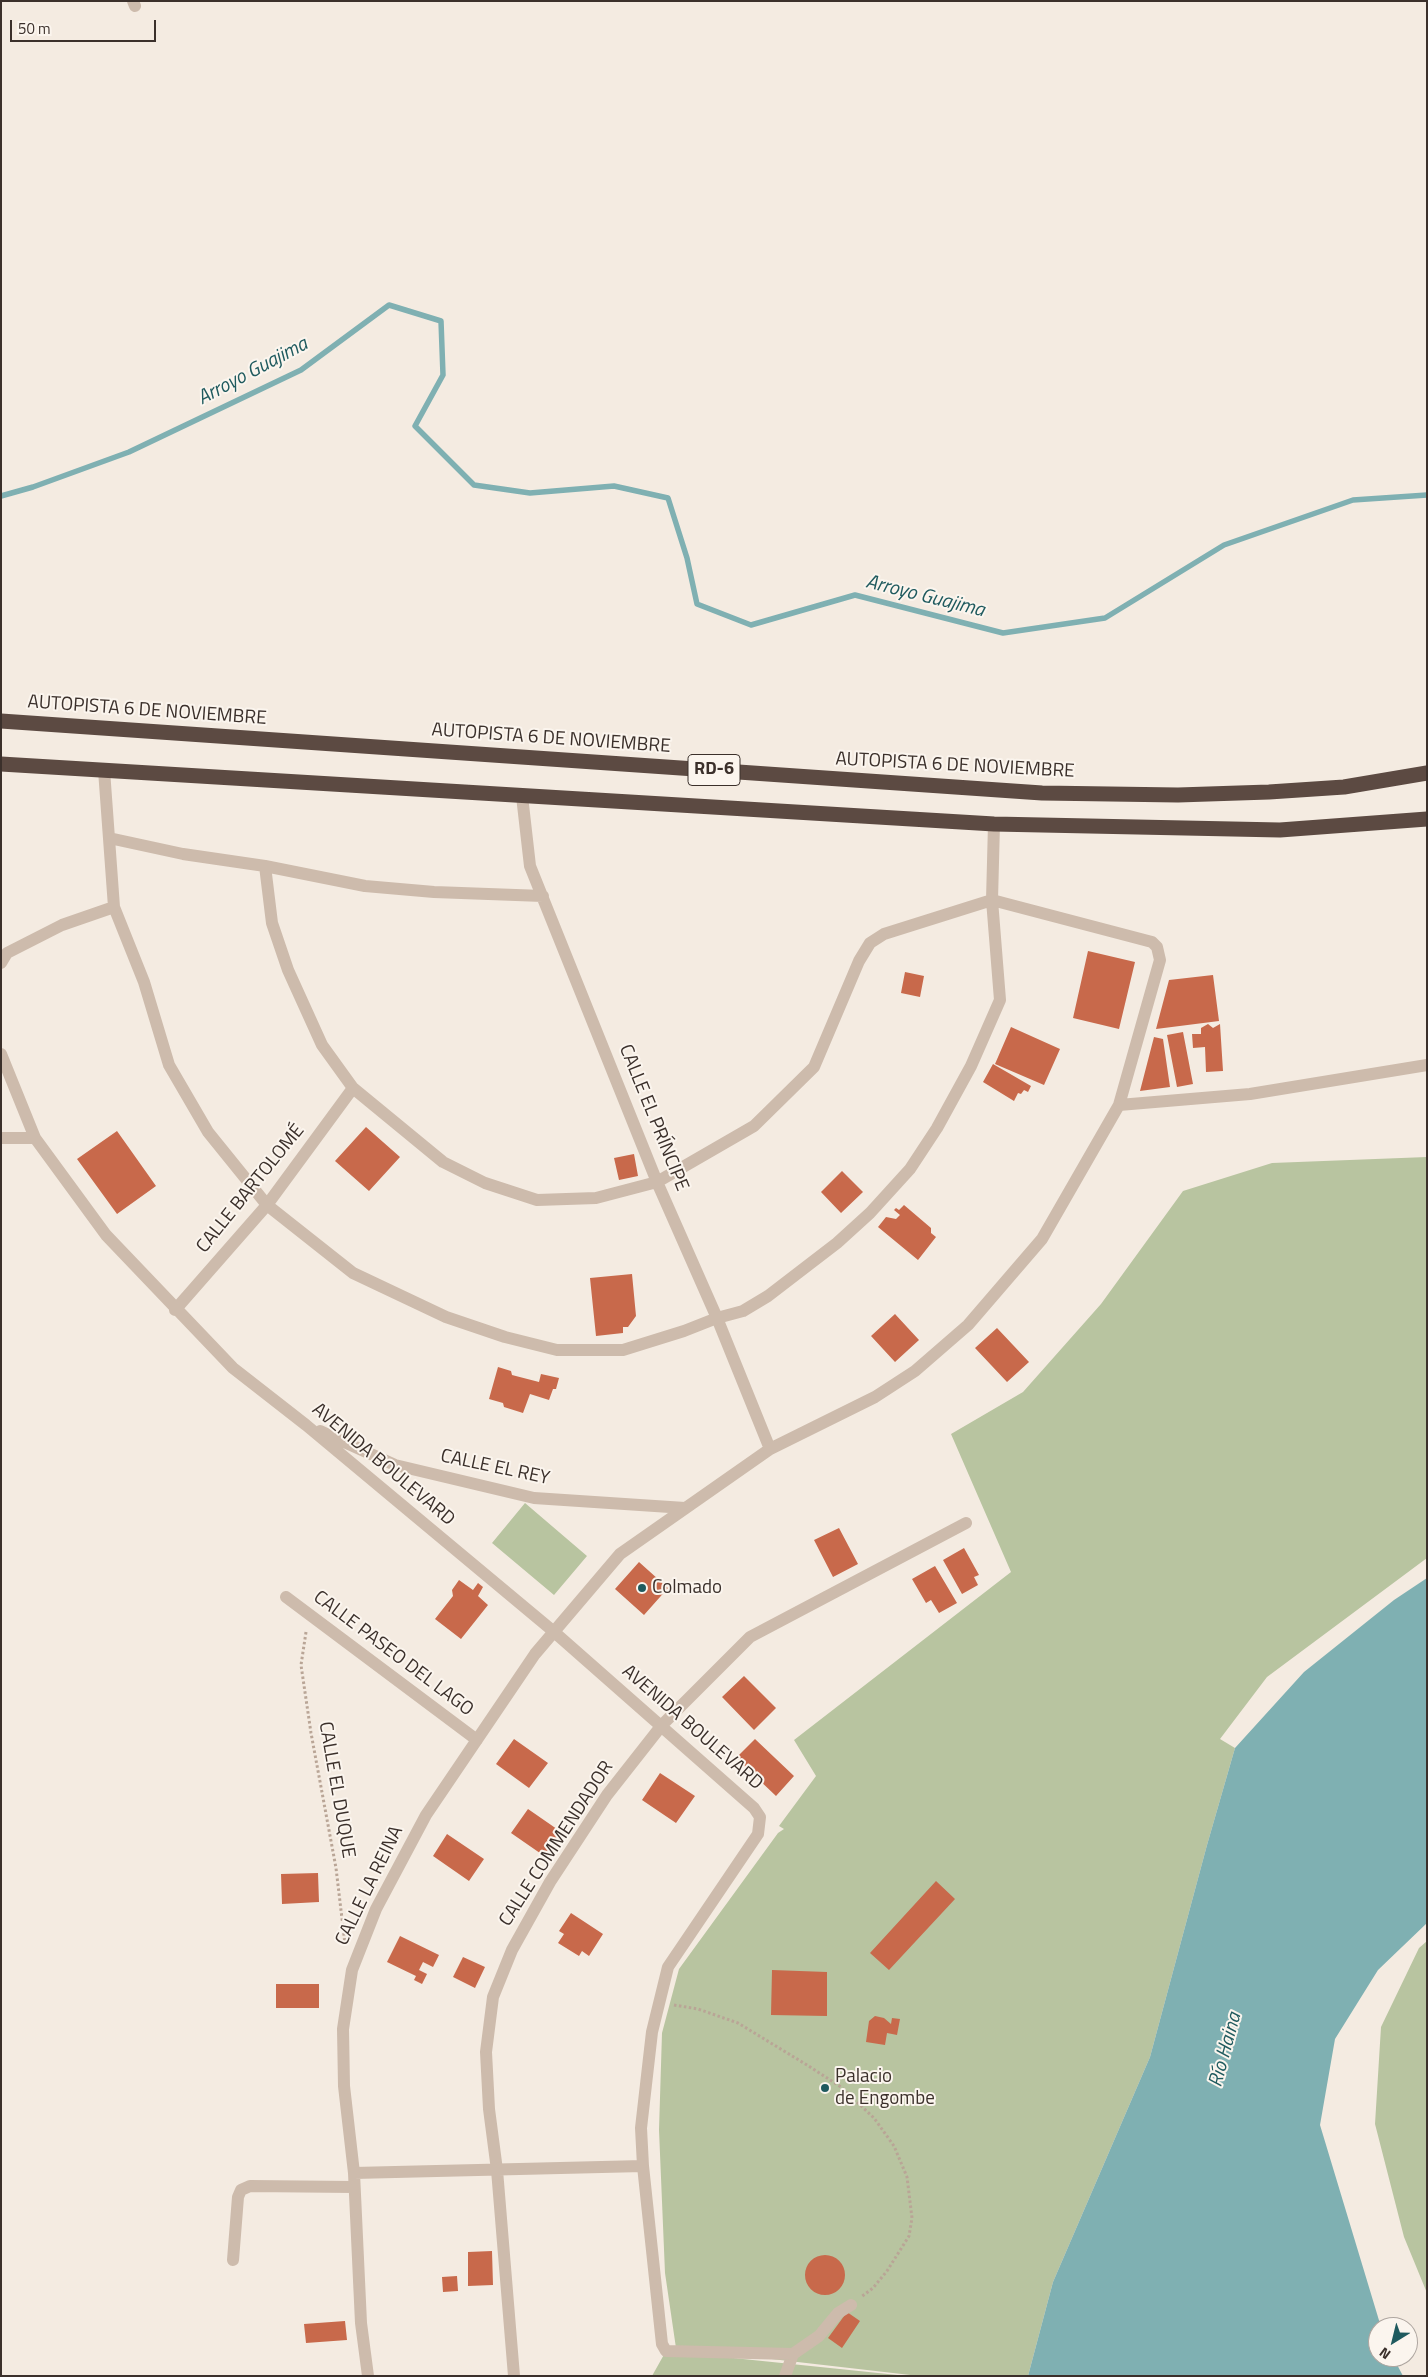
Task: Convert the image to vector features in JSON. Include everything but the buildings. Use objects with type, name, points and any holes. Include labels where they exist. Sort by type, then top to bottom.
[{"type":"highway","name":"AUTOPISTA 6 DE NOVIEMBRE","points":[[1,722],[1042,793],[1178,795],[1268,792],[1344,787],[1427,773]]},
{"type":"highway","name":"RD-6","points":[[1,764],[994,824],[1280,830],[1427,819]]},
{"type":"street","points":[[104,770],[114,907],[144,982],[168,1065],[208,1132],[268,1205],[352,1273],[446,1317],[505,1337],[557,1350],[623,1350],[743,1311],[760,1301],[837,1243],[870,1213],[910,1169],[938,1128],[971,1066],[1000,1000],[992,900],[994,824]]},
{"type":"street","name":"CALLE EL PRÍNCIPE","points":[[522,796],[530,866],[657,1182],[717,1318],[770,1449]]},
{"type":"street","points":[[109,838],[183,854],[264,866],[366,886],[434,892],[543,896]]},
{"type":"street","points":[[264,866],[272,923],[288,970],[322,1045],[353,1088],[444,1162],[485,1182],[537,1200],[596,1198],[657,1182],[754,1126],[814,1067],[859,961],[870,943],[884,934],[992,900]]},
{"type":"street","name":"CALLE LA REINA","points":[[368,2376],[361,2323],[354,2173],[344,2086],[343,2029],[352,1970],[376,1909],[426,1815],[553,1631],[620,1554],[770,1449],[875,1397],[915,1371],[968,1325],[1042,1239],[1120,1105],[1160,960],[1157,947],[1152,942],[992,900]]},
{"type":"street","points":[[1,963],[7,953],[54,929],[114,907]]},
{"type":"street","name":"AVENIDA BOULEVARD","points":[[1,1054],[34,1138],[106,1235],[233,1368],[306,1425],[553,1631],[754,1808],[760,1817],[758,1834],[668,1967],[658,2002]]},
{"type":"street","points":[[1120,1105],[1250,1094],[1427,1065]]},
{"type":"street","name":"CALLE BARTOLOMÉ","points":[[176,1310],[268,1205],[353,1088]]},
{"type":"street","points":[[1,1138],[34,1138]]},
{"type":"street","name":"CALLE EL REY","points":[[306,1425],[395,1465],[534,1498],[685,1508]]},
{"type":"street","name":"CALLE COMMENDADOR","points":[[514,2376],[497,2170],[489,2109],[486,2052],[494,1997],[512,1950],[550,1882],[607,1795],[662,1725],[750,1637],[966,1523]]},
{"type":"street","name":"CALLE PASEO DEL LAGO","points":[[286,1597],[477,1740]]},
{"type":"street","points":[[658,2002],[652,2032],[641,2128],[643,2166],[663,2348],[666,2351],[793,2354],[830,2325],[838,2313],[851,2305]]},
{"type":"street","points":[[354,2173],[643,2166]]},
{"type":"street","points":[[233,2260],[238,2197],[241,2190],[250,2186],[354,2188]]},
{"type":"street","points":[[786,2376],[793,2354]]},
{"type":"path","name":"CALLE EL DUQUE","points":[[309,1614],[301,1665],[311,1733],[336,1868],[344,1941],[352,1970]]},
{"type":"path","points":[[658,2002],[698,2009],[738,2023],[768,2040],[841,2087],[874,2118],[894,2146],[907,2177],[912,2218],[909,2236],[887,2271],[872,2288],[851,2305]]},
{"type":"green space","points":[[1427,1157],[1427,1558],[1267,1677],[1220,1739],[1235,1748],[1150,2057],[1053,2282],[1028,2376],[919,2376],[676,2348],[665,2273],[659,2130],[662,2033],[679,1969],[778,1833],[784,1829],[779,1826],[816,1776],[794,1740],[1011,1572],[951,1434],[1023,1392],[1101,1304],[1183,1191],[1272,1163]]},
{"type":"green space","points":[[525,1503],[587,1556],[554,1595],[492,1543]]},
{"type":"green space","points":[[1427,1941],[1427,2293],[1404,2237],[1375,2124],[1381,2027],[1419,1948]]},
{"type":"green space","points":[[666,2351],[907,2376],[652,2376]]},
{"type":"water","name":"Río Haina","points":[[1427,1578],[1427,1923],[1378,1970],[1335,2039],[1320,2125],[1378,2317],[1368,2317],[1368,2367],[1398,2367],[1403,2376],[1028,2376],[1053,2282],[1150,2057],[1235,1748],[1304,1672],[1394,1600]]},
{"type":"waterway","name":"Arroyo Guajima","points":[[1,496],[33,487],[129,452],[301,370],[389,305],[441,321],[443,375],[415,426],[474,485],[530,493],[614,486],[668,498],[687,558],[697,604],[751,625],[855,595],[1003,633],[1105,618],[1224,545],[1353,500],[1427,495]]},
{"type":"place","name":"Colmado","points":[[642,1588]]},
{"type":"place","name":"Palacio de Engombe","points":[[825,2088]]}]
